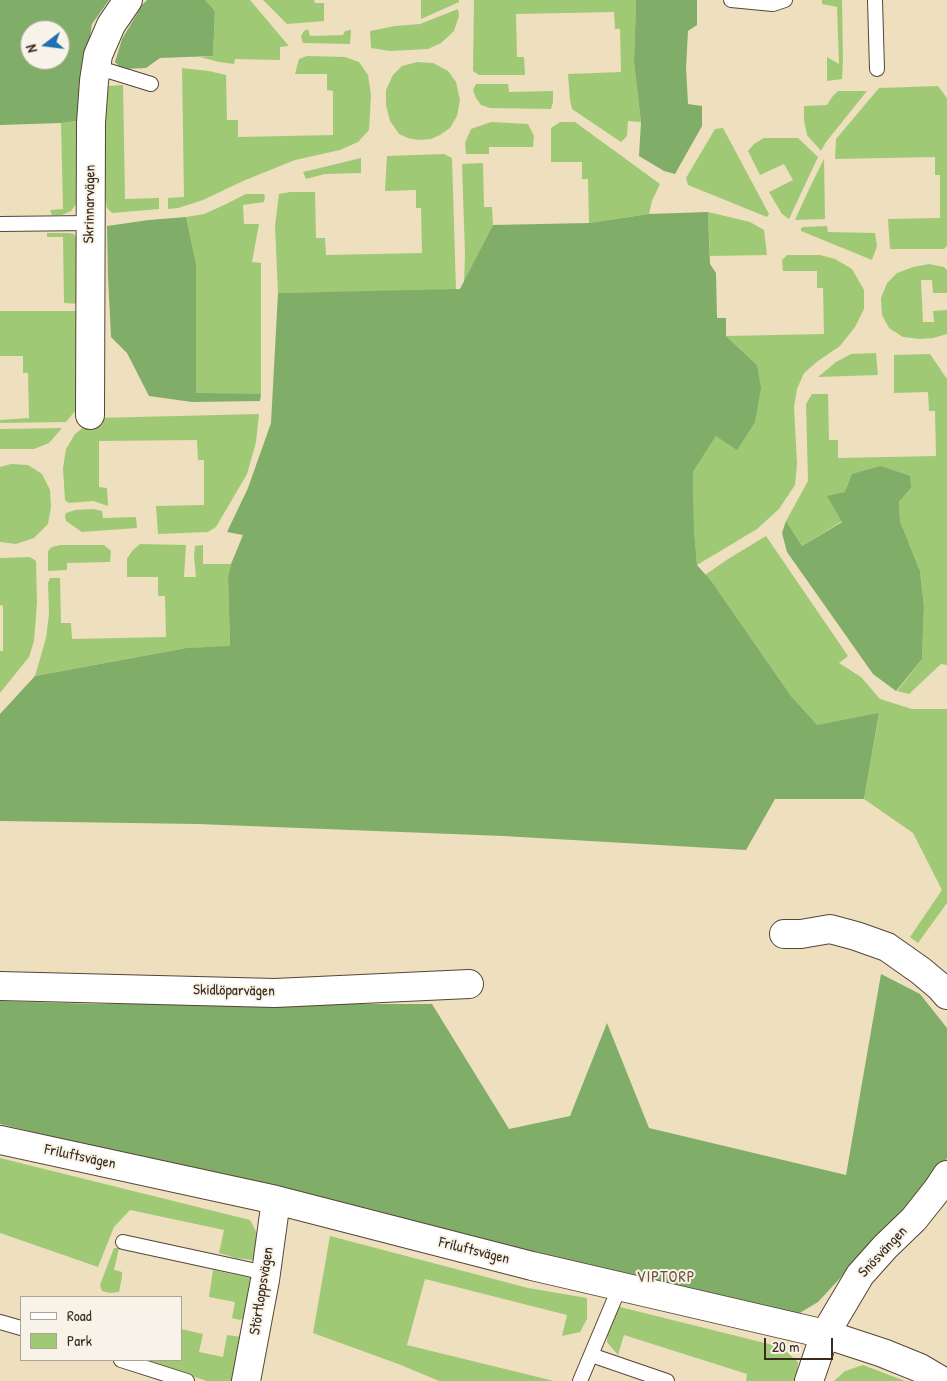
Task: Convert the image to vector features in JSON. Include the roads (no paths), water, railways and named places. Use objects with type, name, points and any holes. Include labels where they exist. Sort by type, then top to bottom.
[{"type":"street","name":"Skrinnarvägen","points":[[90,415],[91,122],[94,81],[98,55],[111,25],[128,0]]},
{"type":"street","points":[[784,934],[800,934],[830,929],[879,944],[887,947],[921,971],[947,995]]},
{"type":"street","name":"Skidlöparvägen","points":[[0,986],[275,993],[469,984]]},
{"type":"street","name":"Friluftsvägen","points":[[0,1140],[276,1200],[523,1264],[825,1334],[883,1353],[920,1368],[942,1381]]},
{"type":"street","name":"Snösvängen","points":[[809,1381],[825,1334],[860,1275],[914,1219],[947,1175]]},
{"type":"street","name":"Störtloppsvägen","points":[[246,1381],[266,1273],[276,1200]]},
{"type":"lane","points":[[731,0],[774,4],[785,0]]},
{"type":"lane","points":[[875,0],[877,69]]},
{"type":"lane","points":[[96,67],[151,84]]},
{"type":"lane","points":[[0,224],[90,223]]},
{"type":"lane","points":[[123,1242],[266,1273]]},
{"type":"lane","points":[[580,1381],[620,1286]]},
{"type":"lane","points":[[0,1322],[20,1328]]},
{"type":"lane","points":[[590,1355],[667,1381]]},
{"type":"lane","points":[[124,1361],[187,1381]]},
{"type":"district","name":"VIPTORP","points":[[666,1278]]}]
